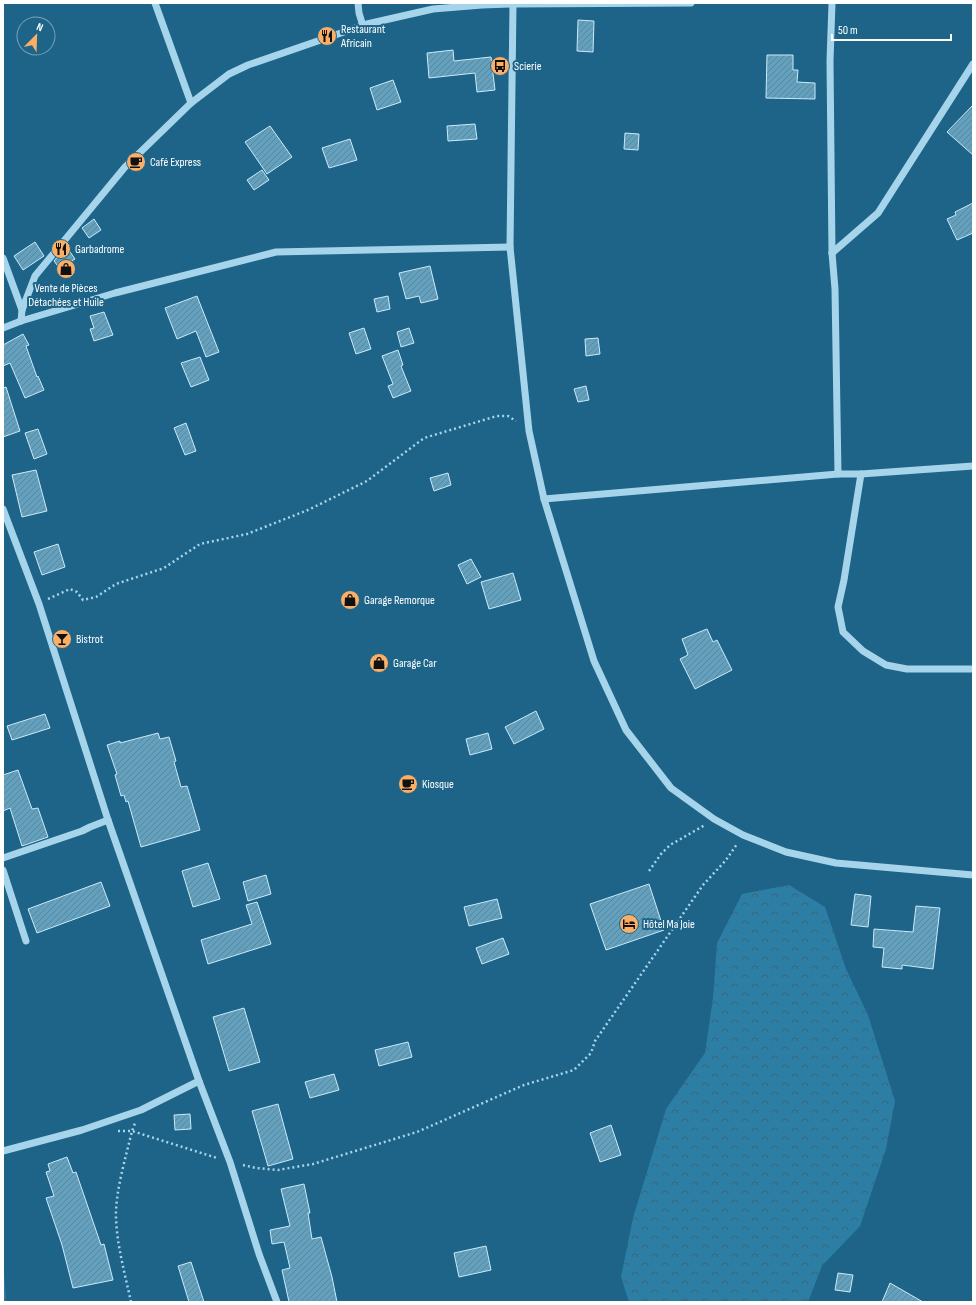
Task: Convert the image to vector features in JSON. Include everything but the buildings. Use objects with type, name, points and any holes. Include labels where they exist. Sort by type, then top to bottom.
[{"type":"street","points":[[155,3],[191,103]]},
{"type":"street","points":[[358,3],[363,26]]},
{"type":"street","points":[[513,3],[510,247],[529,431],[544,500],[594,661],[626,730],[671,788],[714,819],[743,835],[786,852],[836,863],[973,875]]},
{"type":"street","points":[[21,321],[22,310],[35,276],[125,167],[191,103],[229,74],[270,58],[363,26],[432,10],[513,3],[690,3]]},
{"type":"street","points":[[832,3],[830,61],[832,253],[835,288],[838,474]]},
{"type":"street","points":[[832,253],[878,213],[973,64]]},
{"type":"street","points":[[3,328],[21,321],[115,293],[276,252],[510,247]]},
{"type":"street","points":[[3,258],[22,310]]},
{"type":"street","points":[[544,500],[838,474],[861,474],[973,466]]},
{"type":"street","points":[[861,474],[844,580],[838,607],[844,632],[863,651],[886,665],[907,669],[973,669]]},
{"type":"street","points":[[3,509],[38,604],[108,820],[199,1081],[230,1162],[259,1254],[277,1302]]},
{"type":"street","points":[[3,858],[82,831],[108,820]]},
{"type":"street","points":[[3,870],[26,941]]},
{"type":"street","points":[[3,1151],[82,1130],[141,1110],[199,1081]]},
{"type":"path","points":[[38,604],[70,589],[77,592],[83,600],[96,597],[116,584],[164,568],[200,544],[248,534],[308,510],[367,481],[424,438],[497,416],[508,416],[529,431]]},
{"type":"path","points":[[649,871],[661,854],[670,845],[714,819]]},
{"type":"path","points":[[117,1131],[132,1131],[230,1162],[256,1168],[278,1170],[313,1164],[417,1132],[524,1085],[574,1070],[591,1053],[594,1041],[703,885],[726,860],[743,835]]},
{"type":"path","points":[[131,1302],[119,1245],[116,1217],[119,1192],[132,1131],[141,1110]]},
{"type":"green space","points":[[789,885],[825,907],[846,969],[868,1015],[895,1101],[886,1149],[860,1226],[822,1266],[808,1302],[629,1302],[621,1277],[633,1218],[666,1109],[705,1053],[713,998],[717,943],[742,894]]},
{"type":"green space","points":[[3,1255],[6,1302],[3,1302]]},
{"type":"place","name":"Restaurant Africain","points":[[327,36]]},
{"type":"place","name":"Scierie","points":[[500,66]]},
{"type":"place","name":"Café Express","points":[[136,162]]},
{"type":"place","name":"Garbadrome","points":[[61,249]]},
{"type":"place","name":"Vente de Pièces Détachées et Huile","points":[[66,269]]},
{"type":"place","name":"Garage Remorque","points":[[350,600]]},
{"type":"place","name":"Bistrot","points":[[62,639]]},
{"type":"place","name":"Garage Car","points":[[379,663]]},
{"type":"place","name":"Kiosque","points":[[408,784]]},
{"type":"place","name":"Hôtel Ma Joie","points":[[629,924]]}]
